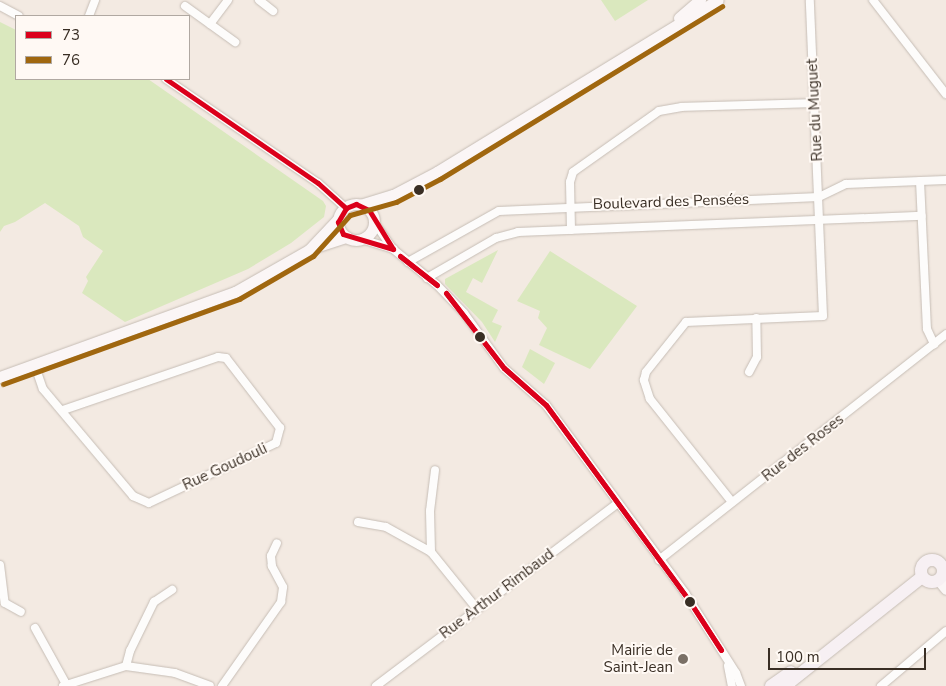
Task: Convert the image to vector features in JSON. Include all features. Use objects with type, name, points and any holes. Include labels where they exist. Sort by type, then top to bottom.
[{"type":"main road","points":[[785,686],[922,577],[923,564],[933,560],[943,560],[942,584],[922,577]]},
{"type":"main road","points":[[771,686],[862,624]]},
{"type":"street","points":[[90,15],[95,0]]},
{"type":"street","points":[[210,24],[228,0]]},
{"type":"street","points":[[259,0],[273,11]]},
{"type":"street","points":[[669,28],[700,0]]},
{"type":"street","points":[[309,250],[346,208],[393,196],[470,152],[669,28],[718,0]]},
{"type":"street","name":"Rue du Muguet","points":[[756,318],[823,316],[810,0]]},
{"type":"street","points":[[873,0],[946,94]]},
{"type":"street","points":[[0,6],[17,15]]},
{"type":"street","points":[[185,6],[234,42]]},
{"type":"street","points":[[167,80],[318,183],[346,208]]},
{"type":"street","points":[[571,230],[570,182],[579,165],[659,112],[682,107],[813,103]]},
{"type":"street","name":"Boulevard des Pensées","points":[[408,262],[499,210],[819,196],[846,184],[946,180]]},
{"type":"street","points":[[920,181],[927,330],[934,344]]},
{"type":"street","points":[[361,239],[368,235],[374,221],[393,196]]},
{"type":"street","points":[[360,205],[369,210],[393,250],[428,278],[464,313],[504,368],[546,405],[659,560],[725,657],[741,686]]},
{"type":"street","name":"Boulevard des Pensées","points":[[428,278],[496,238],[518,232],[922,216]]},
{"type":"street","points":[[339,218],[340,231],[346,237]]},
{"type":"street","points":[[0,377],[235,292],[309,250],[346,237],[361,239],[393,250]]},
{"type":"street","points":[[732,502],[650,399],[644,380],[646,372],[686,322],[756,318],[756,357],[749,372]]},
{"type":"street","name":"Rue des Roses","points":[[659,560],[946,334]]},
{"type":"street","name":"Rue Goudouli","points":[[34,366],[43,389],[63,410],[133,496],[150,503],[276,443],[280,428],[226,358],[218,357],[63,410]]},
{"type":"street","points":[[432,552],[430,511],[435,470]]},
{"type":"street","name":"Rue Arthur Rimbaud","points":[[376,686],[618,503]]},
{"type":"street","points":[[358,522],[386,527],[432,552],[476,609]]},
{"type":"street","points":[[222,686],[281,602],[283,587],[272,566],[271,556],[277,543]]},
{"type":"street","points":[[0,565],[5,602],[21,612]]},
{"type":"street","points":[[126,666],[130,651],[154,602],[172,590]]},
{"type":"street","points":[[35,628],[64,685],[126,666],[175,673],[210,686]]},
{"type":"street","points":[[882,686],[946,631]]},
{"type":"street","points":[[725,657],[732,686]]},
{"type":"green space","points":[[601,0],[648,0],[615,21]]},
{"type":"green space","points":[[0,22],[15,30],[15,80],[149,80],[323,201],[326,206],[324,217],[291,243],[248,269],[125,322],[82,293],[88,281],[86,277],[103,251],[83,237],[79,226],[45,203],[15,222],[4,226],[0,232]]},
{"type":"green space","points":[[498,250],[482,283],[473,278],[466,292],[498,310],[492,322],[502,326],[495,342],[482,322],[445,284],[445,279]]},
{"type":"green space","points":[[550,251],[637,306],[590,369],[539,345],[547,328],[538,318],[540,311],[517,301]]},
{"type":"green space","points":[[530,349],[555,363],[544,384],[522,367]]},
{"type":"transit line","name":"76","points":[[3,384],[239,299],[313,256],[350,215],[396,202],[440,179],[722,6]]},
{"type":"transit line","name":"73","points":[[167,80],[318,183],[346,208]]},
{"type":"transit line","name":"73","points":[[356,204],[369,210],[393,249],[343,234],[338,222],[346,208],[356,204]]},
{"type":"transit line","name":"73","points":[[400,256],[437,285]]},
{"type":"transit line","name":"73","points":[[400,256],[437,285]]},
{"type":"transit line","name":"73","points":[[446,293],[504,368]]},
{"type":"transit line","name":"73","points":[[446,293],[504,368]]},
{"type":"transit line","name":"73","points":[[504,368],[546,405]]},
{"type":"transit line","name":"73","points":[[504,368],[546,405]]},
{"type":"transit line","name":"73","points":[[546,405],[690,602]]},
{"type":"transit line","name":"73","points":[[546,405],[690,602]]},
{"type":"transit line","name":"73","points":[[690,602],[721,650]]},
{"type":"transit line","name":"73","points":[[690,602],[721,650]]},
{"type":"place","name":"Mairie de Saint-Jean","points":[[683,659]]}]
